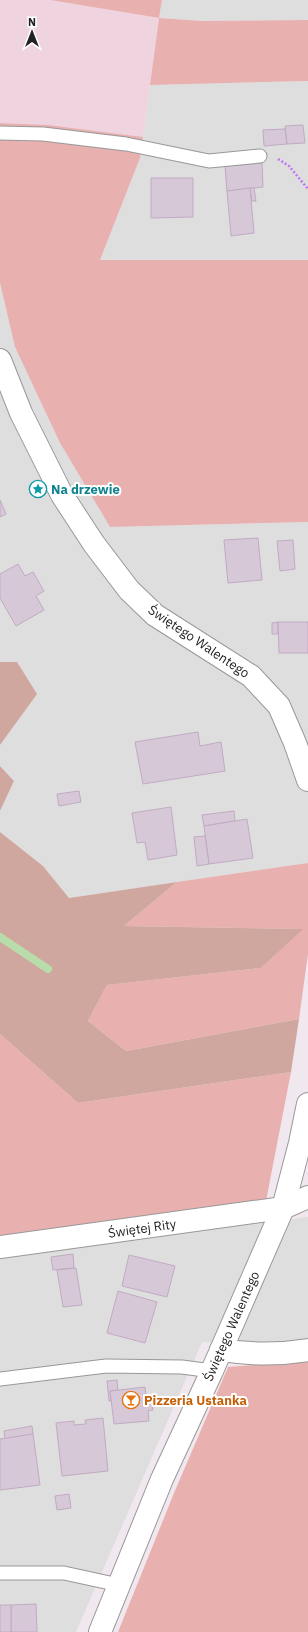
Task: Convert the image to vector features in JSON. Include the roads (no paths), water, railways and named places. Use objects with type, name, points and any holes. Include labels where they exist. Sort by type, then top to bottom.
[{"type":"street","name":"Świętego Walentego","points":[[0,360],[21,413],[62,496],[94,544],[129,590],[155,615],[252,676],[279,706],[295,743],[308,780]]},
{"type":"street","name":"Świętego Walentego","points":[[100,1632],[162,1479],[212,1371],[283,1208],[300,1143],[308,1104]]},
{"type":"street","name":"Świętej Rity","points":[[0,1247],[283,1208],[308,1198]]},
{"type":"street","points":[[221,1350],[246,1354],[279,1354],[308,1350]]},
{"type":"lane","points":[[0,133],[43,134],[126,144],[209,161],[260,156]]},
{"type":"lane","points":[[0,1379],[106,1366],[182,1367],[212,1371]]},
{"type":"lane","points":[[0,1573],[64,1573],[120,1585]]},
{"type":"waterway","points":[[0,937],[48,969]]},
{"type":"place","name":"Na drzewie","points":[[38,489]]},
{"type":"place","name":"Pizzeria Ustanka","points":[[131,1400]]}]
